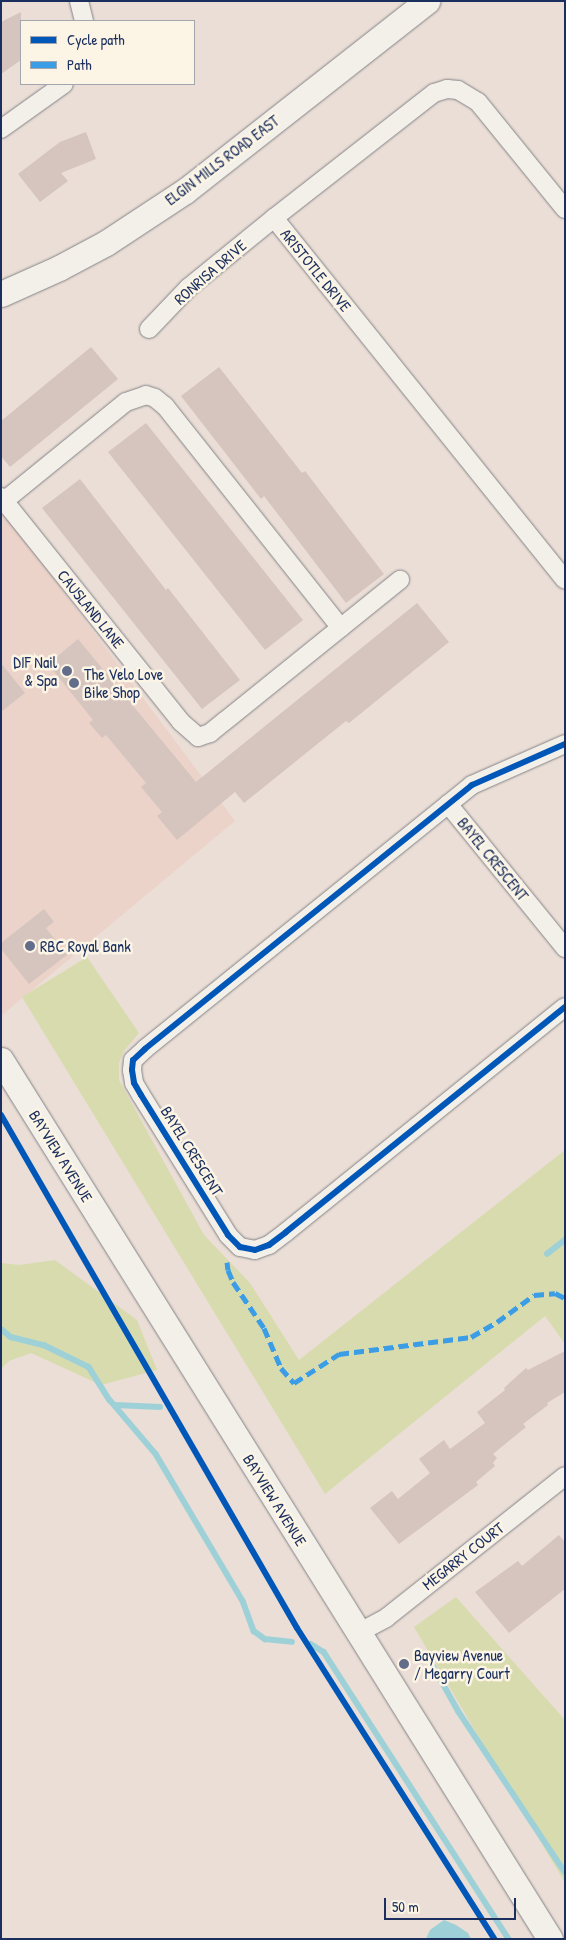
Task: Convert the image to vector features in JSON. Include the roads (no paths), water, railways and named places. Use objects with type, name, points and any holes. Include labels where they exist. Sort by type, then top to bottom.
[{"type":"main road","name":"ELGIN MILLS ROAD EAST","points":[[1,294],[59,268],[106,243],[185,191],[428,1]]},
{"type":"main road","name":"BAYVIEW AVENUE","points":[[1,1060],[550,1939]]},
{"type":"street","points":[[79,1],[84,20]]},
{"type":"street","points":[[1,129],[63,85]]},
{"type":"street","name":"ARISTOTLE DRIVE","points":[[565,209],[478,102],[468,93],[447,90],[434,93],[421,102],[274,218],[565,580]]},
{"type":"street","name":"RONRISA DRIVE","points":[[149,329],[188,288],[274,218]]},
{"type":"street","name":"CAUSLAND LANE","points":[[341,628],[165,406],[155,398],[146,395],[126,402],[3,499],[181,722],[198,737],[210,733],[341,628],[400,580]]},
{"type":"street","points":[[448,804],[472,785],[565,744]]},
{"type":"street","name":"BAYEL CRESCENT","points":[[565,948],[448,804],[145,1049],[133,1060],[132,1070],[134,1082],[228,1235],[240,1247],[255,1250],[269,1245],[286,1232],[565,1007]]},
{"type":"street","name":"MEGARRY COURT","points":[[358,1633],[386,1618],[565,1476]]},
{"type":"water","points":[[444,1920],[468,1933],[471,1939],[426,1939],[430,1930]]},
{"type":"waterway","points":[[547,1254],[565,1240]]},
{"type":"waterway","points":[[1,1329],[11,1337],[44,1345],[89,1367],[110,1400],[156,1454],[243,1601],[254,1631],[265,1639],[292,1642]]},
{"type":"waterway","points":[[115,1405],[160,1407]]},
{"type":"waterway","points":[[311,1644],[324,1652],[509,1939]]},
{"type":"waterway","points":[[431,1662],[459,1712],[565,1872]]},
{"type":"place","name":"DIF Nail & Spa","points":[[67,671]]},
{"type":"place","name":"The Velo Love Bike Shop","points":[[74,683]]},
{"type":"place","name":"RBC Royal Bank","points":[[30,946]]},
{"type":"place","name":"Bayview Avenue / Megarry Court","points":[[404,1664]]}]
